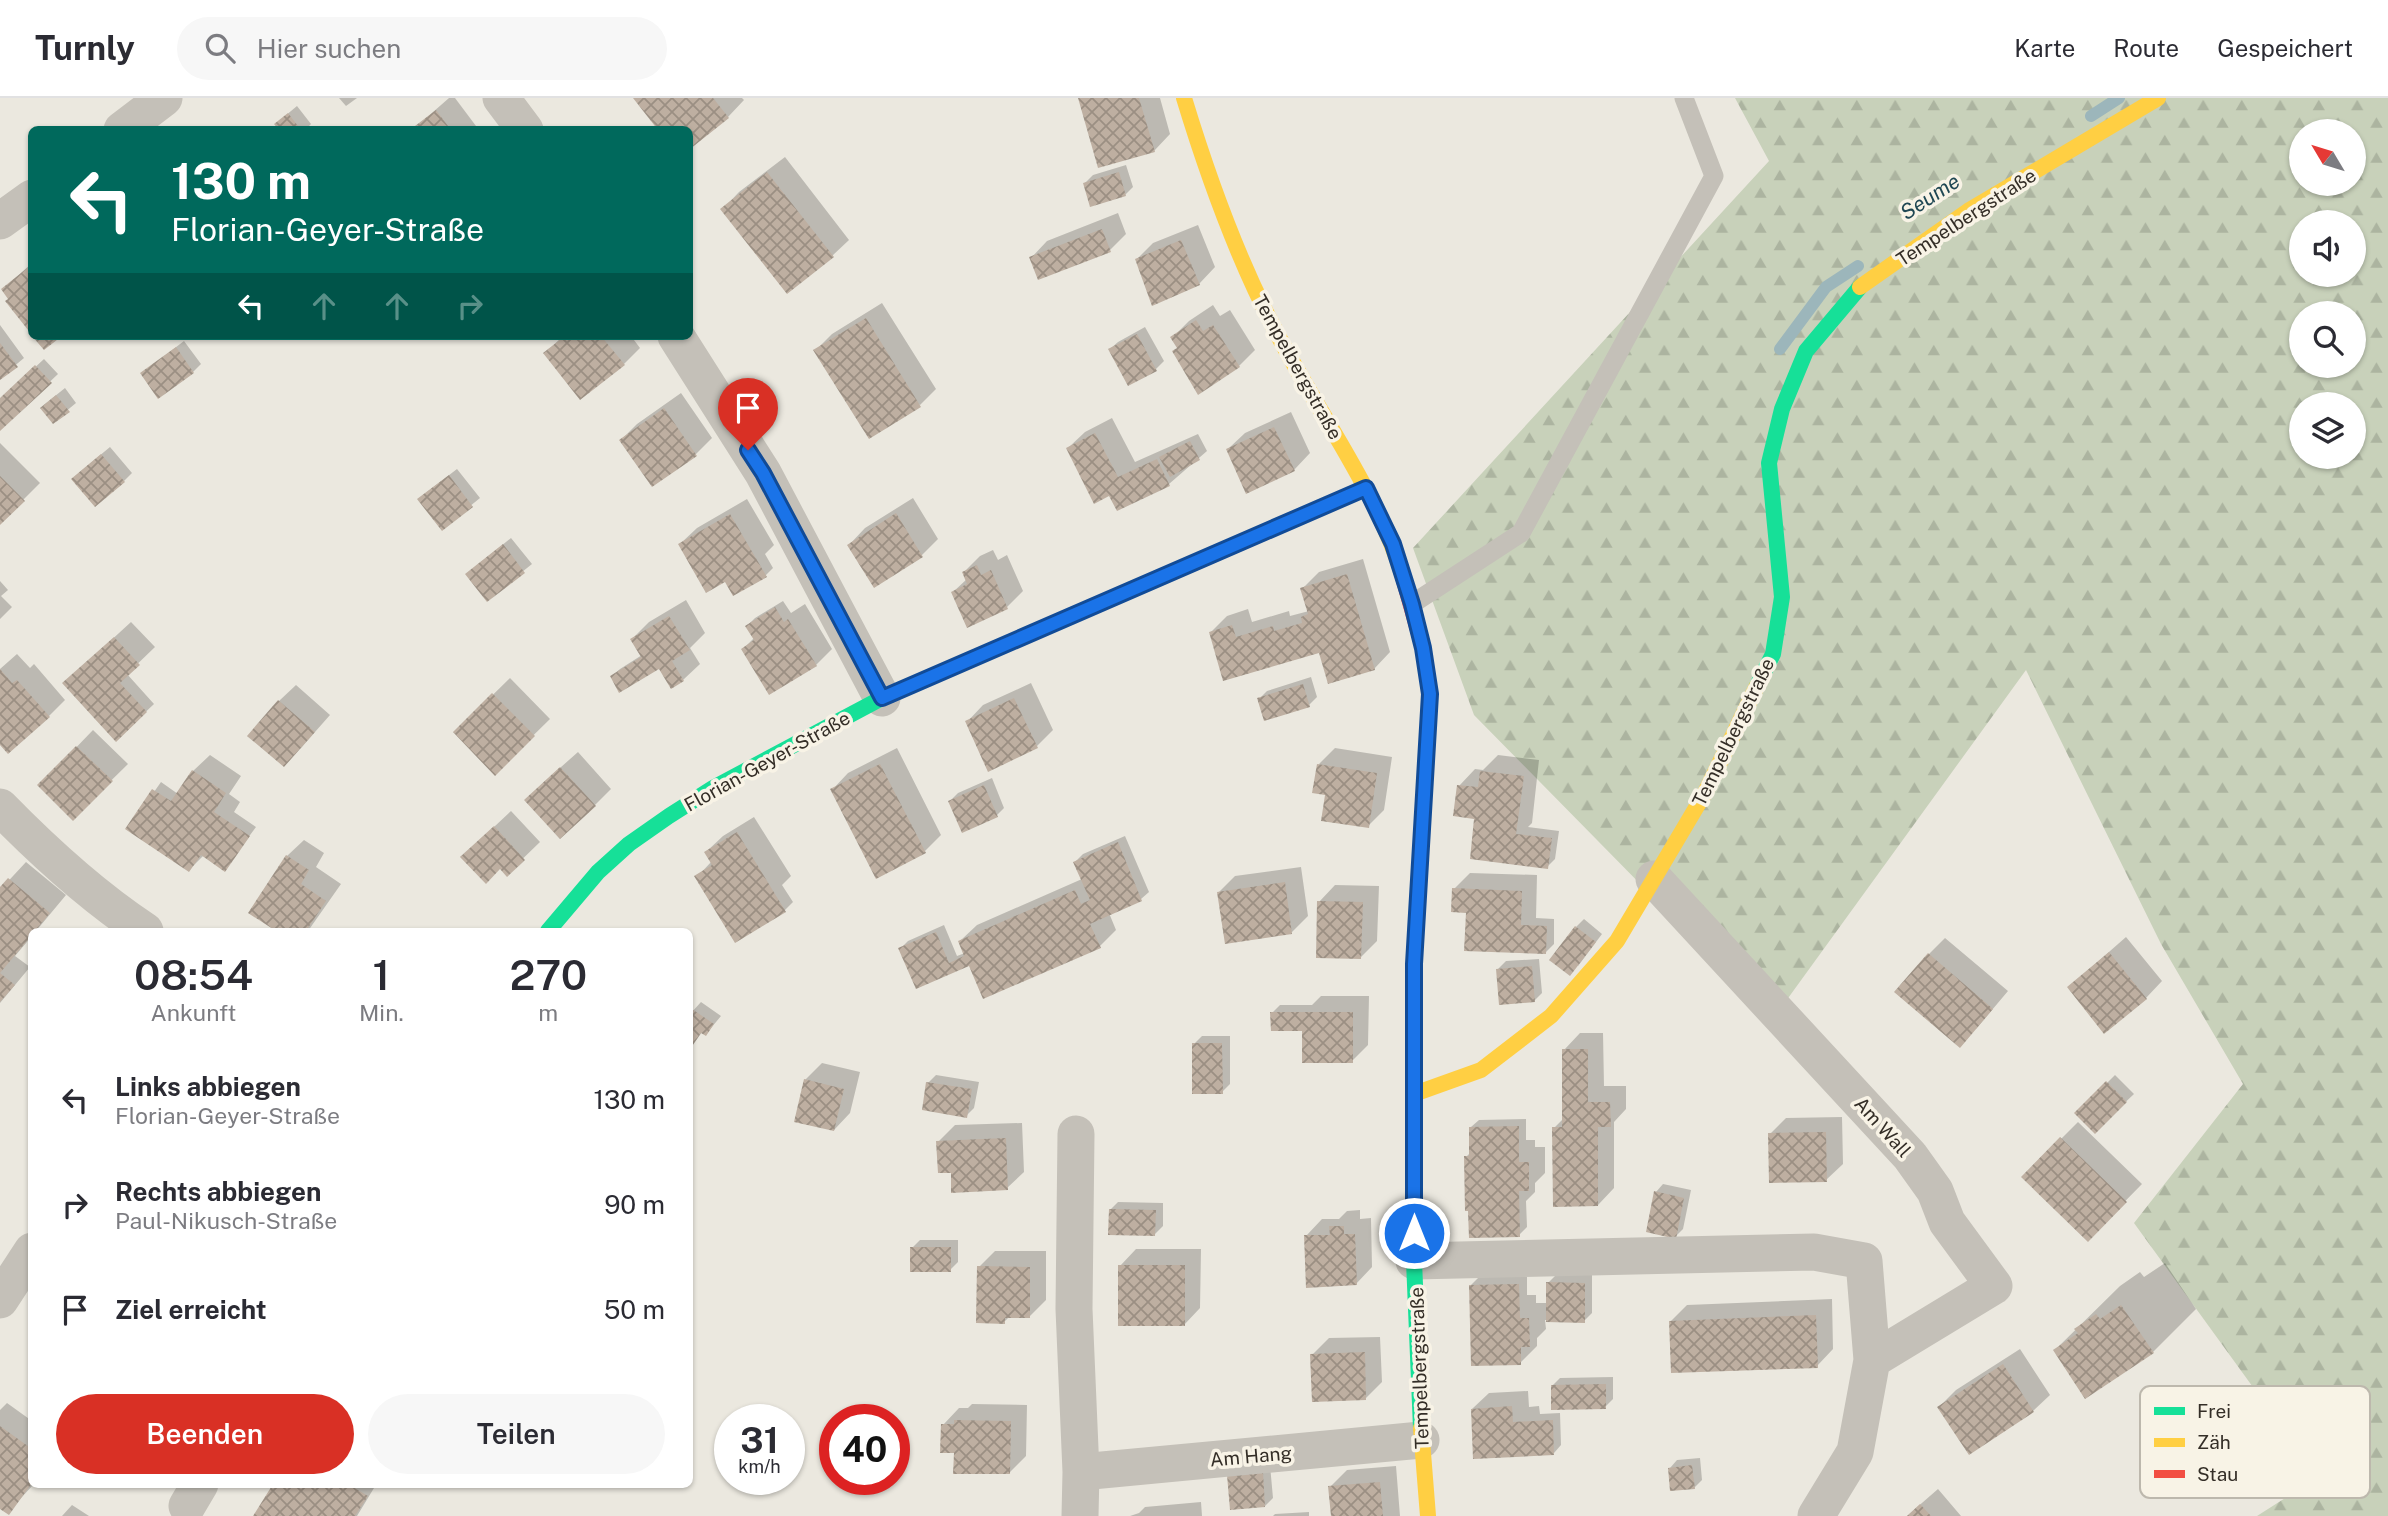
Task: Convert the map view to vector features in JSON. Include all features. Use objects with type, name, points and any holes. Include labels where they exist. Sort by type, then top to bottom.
[{"type":"street","points":[[127,126],[164,98]]},
{"type":"street","points":[[501,98],[522,126]]},
{"type":"street","name":"Tempelbergstraße","points":[[1184,98],[1211,186],[1239,256],[1273,327],[1366,488],[1393,544],[1423,648],[1430,694],[1414,964],[1414,1261],[1421,1440],[1428,1516]]},
{"type":"street","name":"Tempelbergstraße","points":[[1414,1094],[1481,1070],[1551,1016],[1617,941],[1706,791],[1773,654],[1782,597],[1769,463],[1782,409],[1806,351],[1859,288],[1968,211],[2158,98]]},
{"type":"street","points":[[0,221],[28,201]]},
{"type":"street","points":[[679,340],[763,473],[882,698]]},
{"type":"street","name":"Florian-Geyer-Straße","points":[[551,928],[598,872],[629,844],[713,788],[882,698],[1366,488]]},
{"type":"street","points":[[0,807],[31,839],[112,909],[140,928]]},
{"type":"street","name":"Am Wall","points":[[1654,879],[1910,1156],[1934,1191],[1947,1222],[1994,1286],[1872,1360]]},
{"type":"street","points":[[1076,1134],[1074,1309],[1081,1472],[1080,1516]]},
{"type":"street","points":[[1414,1261],[1814,1252],[1864,1261],[1872,1360],[1855,1452],[1816,1516]]},
{"type":"street","points":[[0,1300],[28,1257]]},
{"type":"street","name":"Am Hang","points":[[1081,1472],[1421,1440]]},
{"type":"lane","points":[[1412,604],[1521,533],[1714,176],[1684,98]]},
{"type":"green space","points":[[1735,98],[2388,98],[2388,1516],[2257,1516],[2285,1498],[2370,1498],[2370,1386],[2252,1386],[2134,1223],[2243,1084],[2161,944],[2026,670],[1773,1019],[1474,715],[1413,548],[1769,161]]},
{"type":"building","points":[[633,98],[713,98],[729,118],[693,147],[693,126],[655,126]]},
{"type":"building","points":[[1078,98],[1139,98],[1155,152],[1098,168]]},
{"type":"building","points":[[436,110],[448,126],[415,126]]},
{"type":"building","points":[[288,113],[298,126],[276,126],[274,124]]},
{"type":"building","points":[[767,172],[834,257],[787,294],[720,209]]},
{"type":"building","points":[[1119,172],[1126,196],[1090,207],[1083,183]]},
{"type":"building","points":[[1102,229],[1111,252],[1038,280],[1029,257]]},
{"type":"building","points":[[1181,240],[1200,285],[1152,306],[1135,259]]},
{"type":"building","points":[[28,268],[28,330],[5,301],[8,299],[1,289]]},
{"type":"building","points":[[866,318],[921,407],[869,439],[813,350]]},
{"type":"building","points":[[1196,320],[1203,331],[1213,325],[1240,367],[1198,395],[1172,351],[1177,348],[1170,337]]},
{"type":"building","points":[[1137,334],[1157,371],[1128,386],[1108,349]]},
{"type":"building","points":[[35,340],[57,340],[44,350]]},
{"type":"building","points":[[560,340],[604,340],[625,365],[580,400],[543,353]]},
{"type":"building","points":[[0,343],[18,367],[0,380]]},
{"type":"building","points":[[176,347],[194,373],[158,399],[140,373]]},
{"type":"building","points":[[35,365],[52,383],[0,431],[0,398]]},
{"type":"building","points":[[56,395],[70,412],[53,424],[40,408]]},
{"type":"building","points":[[664,408],[697,456],[652,487],[619,440]]},
{"type":"building","points":[[1274,427],[1295,471],[1246,494],[1226,449]]},
{"type":"building","points":[[1095,433],[1118,477],[1157,459],[1170,486],[1117,511],[1109,496],[1094,504],[1066,448]]},
{"type":"building","points":[[1190,441],[1200,460],[1170,477],[1159,457]]},
{"type":"building","points":[[101,454],[125,482],[95,507],[71,479]]},
{"type":"building","points":[[449,475],[473,507],[442,531],[417,499]]},
{"type":"building","points":[[0,476],[25,501],[0,525]]},
{"type":"building","points":[[896,513],[923,557],[874,588],[847,545]]},
{"type":"building","points":[[730,514],[767,577],[733,596],[725,582],[706,593],[678,544]]},
{"type":"building","points":[[503,544],[525,573],[487,602],[465,574]]},
{"type":"building","points":[[977,565],[981,575],[991,570],[1008,609],[967,628],[951,592],[967,584],[962,572]]},
{"type":"building","points":[[1347,574],[1375,670],[1328,684],[1319,653],[1223,681],[1209,632],[1232,625],[1236,637],[1273,626],[1274,631],[1302,623],[1301,617],[1308,614],[1300,588]]},
{"type":"building","points":[[775,607],[784,622],[788,619],[817,666],[769,695],[741,649],[754,640],[745,626]]},
{"type":"building","points":[[669,616],[690,650],[672,661],[684,681],[671,689],[659,669],[619,693],[610,676],[641,657],[630,639]]},
{"type":"building","points":[[114,637],[140,665],[120,683],[147,712],[116,742],[62,683]]},
{"type":"building","points":[[0,669],[12,683],[17,680],[50,717],[8,754],[0,745]]},
{"type":"building","points":[[1303,684],[1310,707],[1264,721],[1257,698]]},
{"type":"building","points":[[492,693],[535,736],[495,776],[453,732]]},
{"type":"building","points":[[1014,698],[1038,748],[988,772],[965,721]]},
{"type":"building","points":[[278,700],[315,732],[284,767],[247,736]]},
{"type":"building","points":[[76,746],[113,781],[73,821],[37,785]]},
{"type":"building","points":[[880,764],[926,853],[876,879],[830,789]]},
{"type":"building","points":[[1317,764],[1377,773],[1369,828],[1321,821],[1325,795],[1312,793]]},
{"type":"building","points":[[560,767],[596,806],[560,839],[524,800]]},
{"type":"building","points":[[192,770],[226,793],[214,812],[250,836],[225,872],[201,855],[189,872],[125,829],[152,789],[171,801]]},
{"type":"building","points":[[1480,771],[1524,776],[1516,834],[1552,838],[1548,869],[1470,859],[1474,819],[1453,816],[1457,785],[1478,787]]},
{"type":"building","points":[[984,785],[998,817],[962,833],[948,801]]},
{"type":"building","points":[[494,826],[525,860],[507,877],[500,869],[486,884],[460,857]]},
{"type":"building","points":[[737,832],[786,912],[735,943],[694,876],[712,865],[704,852]]},
{"type":"building","points":[[1118,842],[1142,901],[1090,924],[1101,948],[983,999],[969,966],[916,989],[898,948],[936,932],[949,963],[964,956],[958,941],[1075,890],[1081,904],[1090,900],[1073,862]]},
{"type":"building","points":[[286,855],[309,870],[301,884],[326,901],[308,928],[271,928],[248,913]]},
{"type":"building","points":[[8,878],[50,913],[38,928],[28,928],[28,940],[0,973],[0,887]]},
{"type":"building","points":[[1285,882],[1292,934],[1225,944],[1217,892]]},
{"type":"building","points":[[1452,888],[1522,891],[1521,925],[1547,926],[1546,954],[1464,951],[1466,913],[1451,912]]},
{"type":"building","points":[[1317,901],[1363,902],[1361,959],[1316,958]]},
{"type":"building","points":[[1575,926],[1596,942],[1570,976],[1549,960]]},
{"type":"building","points":[[2109,952],[2147,999],[2104,1034],[2067,987]]},
{"type":"building","points":[[1928,953],[1993,1009],[1960,1048],[1894,992]]},
{"type":"building","points":[[1532,966],[1535,1002],[1499,1005],[1496,969]]},
{"type":"building","points":[[0,973],[15,985],[0,1002]]},
{"type":"building","points":[[693,1010],[714,1024],[706,1036],[701,1033],[693,1045]]},
{"type":"building","points":[[1270,1012],[1353,1012],[1353,1063],[1302,1063],[1302,1031],[1271,1031]]},
{"type":"building","points":[[1192,1043],[1222,1043],[1223,1094],[1192,1094]]},
{"type":"building","points":[[1562,1049],[1588,1049],[1588,1102],[1610,1102],[1611,1127],[1598,1127],[1598,1206],[1553,1207],[1552,1127],[1562,1127]]},
{"type":"building","points":[[804,1079],[844,1089],[834,1131],[794,1122]]},
{"type":"building","points":[[2106,1081],[2127,1102],[2095,1134],[2074,1113]]},
{"type":"building","points":[[926,1082],[972,1089],[967,1118],[922,1110]]},
{"type":"building","points":[[1519,1126],[1519,1162],[1529,1162],[1529,1191],[1519,1191],[1520,1237],[1469,1238],[1468,1211],[1465,1211],[1464,1156],[1469,1156],[1469,1127]]},
{"type":"building","points":[[1826,1132],[1827,1182],[1769,1183],[1768,1133]]},
{"type":"building","points":[[2060,1137],[2127,1202],[2088,1242],[2021,1177]]},
{"type":"building","points":[[1006,1138],[1008,1190],[951,1193],[951,1173],[938,1173],[936,1141]]},
{"type":"building","points":[[1654,1191],[1684,1198],[1676,1239],[1646,1232]]},
{"type":"building","points":[[1109,1209],[1156,1210],[1155,1236],[1108,1235]]},
{"type":"building","points":[[1329,1226],[1344,1226],[1344,1234],[1355,1234],[1357,1285],[1306,1288],[1304,1235],[1330,1235]]},
{"type":"building","points":[[910,1247],[951,1247],[951,1272],[910,1272]]},
{"type":"building","points":[[1118,1265],[1185,1265],[1185,1326],[1118,1326]]},
{"type":"building","points":[[977,1266],[1030,1267],[1030,1318],[1005,1318],[1005,1324],[976,1323]]},
{"type":"building","points":[[1546,1282],[1585,1283],[1585,1323],[1546,1322]]},
{"type":"building","points":[[1519,1284],[1520,1318],[1529,1318],[1530,1347],[1521,1347],[1521,1365],[1471,1366],[1469,1285]]},
{"type":"building","points":[[2121,1305],[2154,1353],[2085,1399],[2053,1350],[2078,1333],[2074,1329],[2096,1314],[2100,1319]]},
{"type":"building","points":[[1816,1315],[1818,1368],[1671,1373],[1669,1321]]},
{"type":"building","points":[[1365,1352],[1366,1400],[1312,1402],[1310,1354]]},
{"type":"building","points":[[2003,1364],[2034,1412],[1969,1455],[1937,1407]]},
{"type":"building","points":[[1606,1384],[1606,1409],[1551,1410],[1551,1385]]},
{"type":"building","points":[[1512,1406],[1513,1422],[1553,1420],[1554,1455],[1473,1459],[1471,1409]]},
{"type":"building","points":[[954,1420],[1011,1421],[1010,1474],[953,1474],[954,1453],[940,1453],[941,1424],[954,1424]]},
{"type":"building","points":[[0,1426],[28,1446],[28,1488],[9,1515],[0,1509]]},
{"type":"building","points":[[1692,1465],[1695,1489],[1670,1491],[1668,1468]]},
{"type":"building","points":[[1263,1472],[1265,1507],[1230,1510],[1227,1475]]},
{"type":"building","points":[[1380,1482],[1383,1516],[1331,1516],[1328,1486]]},
{"type":"building","points":[[270,1488],[355,1488],[368,1496],[355,1516],[253,1516]]},
{"type":"building","points":[[1920,1504],[1931,1516],[1907,1516]]},
{"type":"waterway","name":"Seume","points":[[2091,116],[2119,98]]},
{"type":"waterway","name":"Seume","points":[[1780,349],[1826,287],[1858,266]]},
{"type":"traffic: fast","points":[[1757,686],[1773,654],[1782,597],[1769,463],[1782,409],[1806,351],[1860,287]]},
{"type":"traffic: fast","points":[[551,928],[598,872],[629,844],[669,816],[713,788],[907,687]]},
{"type":"traffic: fast","points":[[1415,949],[1414,1261],[1421,1428]]},
{"type":"traffic: slow","points":[[1184,98],[1213,186],[1246,271],[1273,326],[1377,511],[1403,577]]},
{"type":"traffic: slow","points":[[1860,287],[1968,211],[2158,98]]},
{"type":"traffic: slow","points":[[907,687],[1194,563]]},
{"type":"traffic: slow","points":[[1414,1094],[1481,1070],[1551,1016],[1617,941],[1706,791],[1757,686]]},
{"type":"traffic: slow","points":[[1421,1428],[1428,1516]]},
{"type":"traffic: jam","points":[[1194,563],[1366,488]]},
{"type":"traffic: jam","points":[[1403,577],[1423,648],[1430,694],[1415,949]]},
{"type":"route","points":[[748,450],[763,473],[882,698],[1366,488],[1393,544],[1412,604],[1423,648],[1430,694],[1414,964],[1414,1233]]}]
